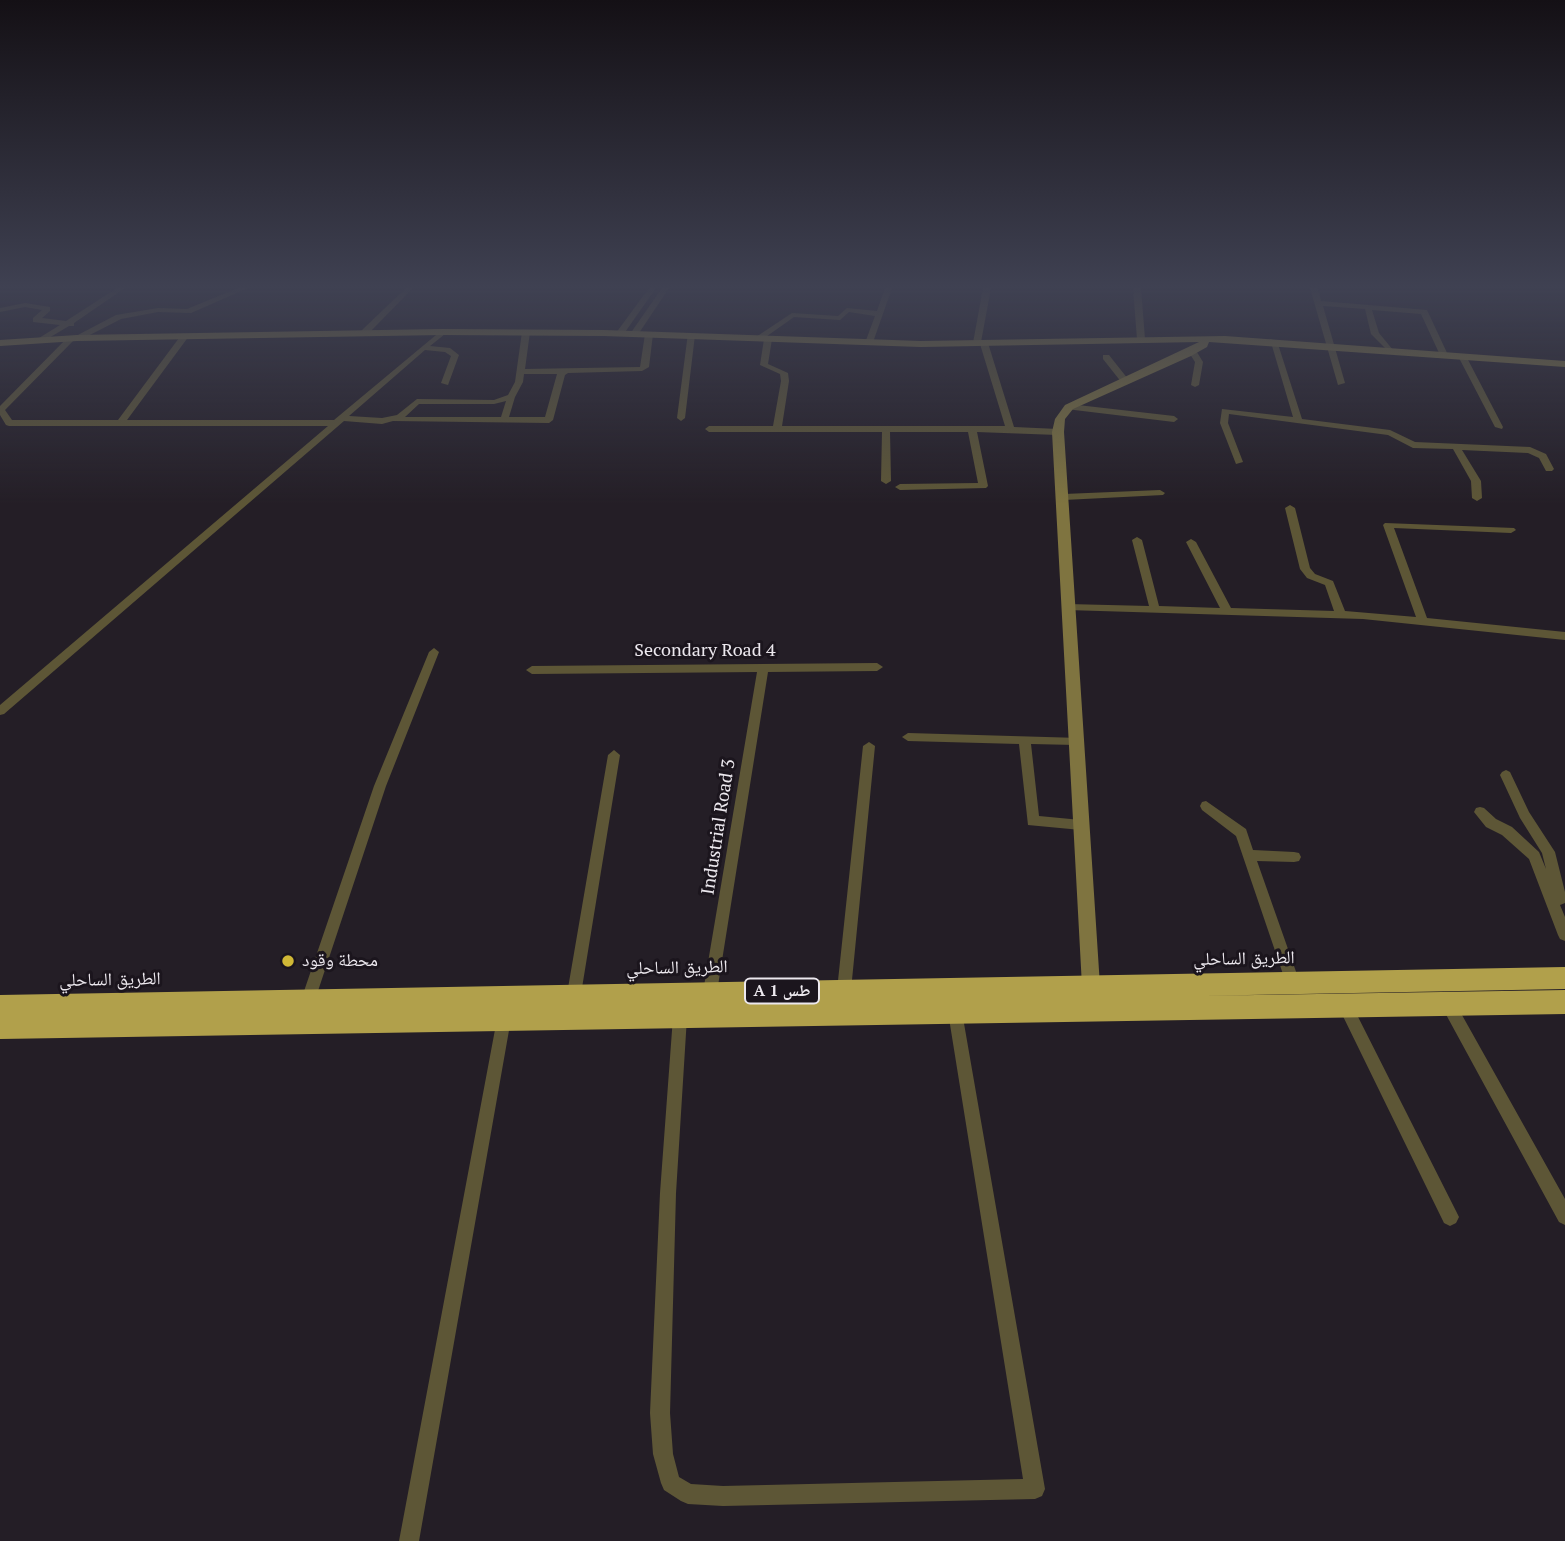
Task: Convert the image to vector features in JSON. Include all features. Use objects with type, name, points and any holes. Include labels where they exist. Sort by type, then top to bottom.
[{"type":"highway","name":"الطريق الساحلي","points":[[1,1013],[308,1000],[574,994],[1565,978]]},
{"type":"highway","name":"الطريق الساحلي","points":[[1,1013],[504,1019],[1565,1002]]},
{"type":"street","points":[[52,360],[1,411],[9,423],[548,420],[561,374],[566,370]]},
{"type":"street","points":[[120,424],[168,360]]},
{"type":"street","points":[[0,711],[409,360]]},
{"type":"street","points":[[445,383],[453,360]]},
{"type":"street","points":[[504,420],[511,397],[516,392],[522,360]]},
{"type":"street","points":[[520,372],[642,369],[646,360]]},
{"type":"street","points":[[681,418],[688,360]]},
{"type":"street","points":[[764,360],[764,365],[784,373],[777,428]]},
{"type":"street","points":[[987,360],[1010,429]]},
{"type":"street","points":[[1108,360],[1125,381]]},
{"type":"street","points":[[1091,986],[1067,607],[1064,497],[1058,432],[1060,419],[1069,407],[1172,360]]},
{"type":"street","points":[[1195,384],[1198,360]]},
{"type":"street","points":[[1279,360],[1298,421]]},
{"type":"street","points":[[1334,360],[1341,383]]},
{"type":"street","points":[[1464,360],[1499,427]]},
{"type":"street","points":[[1512,360],[1565,364]]},
{"type":"street","points":[[394,419],[417,401],[494,402],[511,397]]},
{"type":"street","points":[[1069,407],[1174,419]]},
{"type":"street","points":[[1239,462],[1223,413],[1390,433],[1409,444],[1506,447],[1536,451],[1543,456],[1549,469]]},
{"type":"street","points":[[709,429],[1010,429],[1058,432]]},
{"type":"street","points":[[886,429],[887,481]]},
{"type":"street","points":[[900,487],[982,486],[972,429]]},
{"type":"street","points":[[1455,447],[1476,481],[1477,498]]},
{"type":"street","points":[[1064,497],[1160,493]]},
{"type":"street","points":[[1290,509],[1305,569],[1311,576],[1329,583],[1341,614]]},
{"type":"street","points":[[1422,619],[1388,525],[1511,530]]},
{"type":"street","points":[[1136,540],[1155,609]]},
{"type":"street","points":[[1191,541],[1227,611]]},
{"type":"street","points":[[1067,607],[1341,614],[1422,619],[1565,636]]},
{"type":"street","points":[[308,1000],[380,786],[434,652]]},
{"type":"street","name":"Secondary Road 4","points":[[532,670],[877,667]]},
{"type":"street","name":"Industrial Road 3","points":[[710,992],[763,668]]},
{"type":"street","points":[[908,737],[1076,741]]},
{"type":"street","points":[[1025,740],[1032,821],[1081,825]]},
{"type":"street","points":[[844,990],[869,746]]},
{"type":"street","points":[[574,994],[614,755]]},
{"type":"street","points":[[1506,775],[1524,814],[1548,852],[1553,881],[1565,912]]},
{"type":"street","points":[[1206,806],[1241,834],[1293,983]]},
{"type":"street","points":[[1480,812],[1491,823],[1507,831],[1534,856],[1565,934]]},
{"type":"street","points":[[1250,855],[1294,857]]},
{"type":"street","points":[[1448,1004],[1565,1216]]},
{"type":"street","points":[[1345,1006],[1450,1217]]},
{"type":"street","points":[[680,1017],[668,1193],[660,1413],[663,1454],[671,1483],[688,1494],[723,1496],[1035,1489],[955,1012]]},
{"type":"street","points":[[409,1541],[504,1019]]},
{"type":"place","name":"محطة وقود","points":[[288,961]]}]
